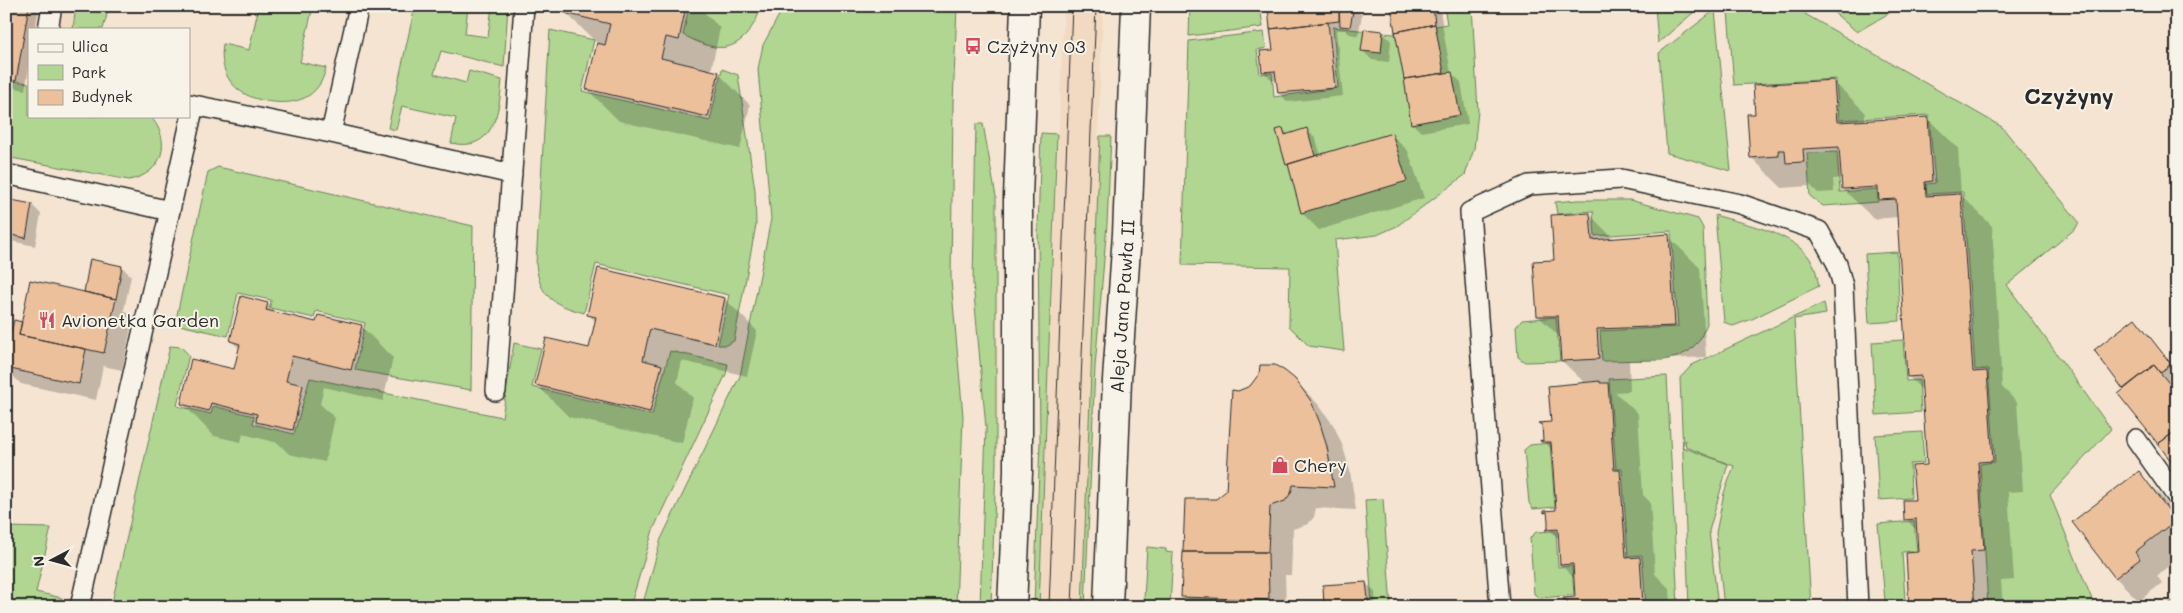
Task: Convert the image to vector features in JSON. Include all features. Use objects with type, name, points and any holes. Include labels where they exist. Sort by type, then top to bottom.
[{"type":"main road","points":[[1012,607],[1018,472],[1018,196],[1025,6]]},
{"type":"main road","name":"Aleja Jana Pawła II","points":[[1108,607],[1116,380],[1127,234],[1136,6]]},
{"type":"lane","points":[[48,28],[52,6]]},
{"type":"lane","points":[[330,133],[359,6]]},
{"type":"lane","points":[[496,391],[524,6]]},
{"type":"lane","points":[[191,105],[330,133],[512,174]]},
{"type":"lane","points":[[80,607],[170,211],[188,118]]},
{"type":"lane","points":[[6,174],[170,211]]},
{"type":"lane","points":[[1500,607],[1470,212],[1529,185],[1621,179],[1740,204],[1819,231],[1837,264],[1843,286],[1858,607]]},
{"type":"lane","points":[[2136,439],[2177,497]]},
{"type":"shaded area","points":[[6,6],[76,6],[73,28],[28,28],[28,83],[6,80]]},
{"type":"shaded area","points":[[1064,6],[1103,6],[1098,136],[1100,136],[1082,607],[1039,607]]},
{"type":"green space","points":[[76,6],[108,11],[103,28],[73,28]]},
{"type":"green space","points":[[259,6],[313,6],[300,62],[326,68],[323,79],[318,87],[304,98],[296,101],[277,102],[255,98],[238,89],[226,75],[223,66],[223,44],[249,50]]},
{"type":"green space","points":[[415,6],[468,6],[465,34],[488,37],[492,6],[508,6],[504,67],[441,51],[434,74],[466,83],[469,71],[502,80],[499,105],[492,127],[477,142],[465,144],[451,143],[456,118],[402,106],[396,130],[388,128]]},
{"type":"green space","points":[[689,6],[761,6],[756,21],[747,34],[732,45],[716,47],[708,46],[683,35]]},
{"type":"green space","points":[[784,6],[957,6],[953,103],[951,280],[963,416],[956,607],[642,607],[661,539],[740,376],[771,219],[758,69],[763,45]]},
{"type":"green space","points":[[1190,6],[1260,6],[1263,27],[1189,36]]},
{"type":"green space","points":[[1444,6],[1472,6],[1478,111],[1474,149],[1465,175],[1397,226],[1377,235],[1335,240],[1344,351],[1309,346],[1289,326],[1290,267],[1182,265],[1189,41],[1264,32],[1266,48],[1257,50],[1260,74],[1272,73],[1274,97],[1338,88],[1333,27],[1393,34],[1447,24]]},
{"type":"green space","points":[[1655,6],[1701,6],[1658,43]]},
{"type":"green space","points":[[1725,6],[1813,6],[1805,14],[2002,127],[2079,222],[2076,228],[2007,285],[2111,429],[2050,495],[2095,607],[1988,607],[1980,464],[1995,462],[1988,369],[1975,370],[1963,192],[1927,194],[1926,184],[1935,183],[1929,115],[1839,120],[1836,79],[1734,85],[1728,11]]},
{"type":"green space","points":[[1838,6],[1901,6],[1857,32],[1832,11]]},
{"type":"green space","points":[[1715,10],[1731,171],[1667,153],[1659,53]]},
{"type":"green space","points":[[550,30],[594,40],[582,91],[710,121],[722,69],[738,75],[755,190],[756,225],[734,341],[726,345],[718,345],[729,295],[596,264],[584,313],[556,303],[545,292],[541,285],[536,264]]},
{"type":"green space","points":[[6,80],[28,83],[28,118],[151,118],[161,136],[161,155],[157,164],[141,177],[129,180],[6,157]]},
{"type":"green space","points":[[976,124],[983,124],[996,197],[996,464],[991,607],[980,607],[986,428],[973,283]]},
{"type":"green space","points":[[1041,133],[1057,134],[1039,607],[1034,607],[1040,441],[1038,230]]},
{"type":"green space","points":[[1100,136],[1111,136],[1107,224],[1095,367],[1085,607],[1082,607]]},
{"type":"green space","points":[[1837,152],[1840,192],[1877,189],[1878,202],[1823,206],[1810,196],[1807,153]]},
{"type":"green space","points":[[218,167],[473,226],[471,390],[355,370],[365,323],[316,311],[314,318],[270,308],[271,300],[238,293],[228,336],[175,324],[208,172]]},
{"type":"green space","points":[[1630,200],[1698,219],[1703,228],[1707,324],[1699,341],[1689,351],[1677,357],[1664,360],[1602,361],[1600,331],[1678,327],[1671,231],[1595,236],[1593,211],[1557,214],[1555,202]]},
{"type":"green space","points":[[1715,215],[1767,230],[1792,242],[1813,263],[1819,286],[1752,319],[1733,326],[1724,322]]},
{"type":"green space","points":[[1897,252],[1900,321],[1869,323],[1865,254]]},
{"type":"green space","points":[[1824,303],[1826,314],[1794,319],[1811,607],[1724,607],[1716,533],[1724,493],[1734,466],[1686,447],[1685,440],[1683,445],[1680,378],[1692,365]]},
{"type":"green space","points":[[1556,317],[1560,361],[1525,362],[1518,357],[1516,327],[1522,320]]},
{"type":"green space","points":[[1903,340],[1906,381],[1919,380],[1921,412],[1876,415],[1872,342]]},
{"type":"green space","points":[[514,343],[541,349],[532,387],[652,415],[670,351],[728,364],[726,374],[653,530],[630,607],[111,607],[170,346],[181,347],[189,355],[177,406],[211,414],[213,406],[254,416],[253,424],[294,434],[310,378],[502,417]]},
{"type":"green space","points":[[1667,376],[1678,607],[1646,607],[1642,555],[1628,556],[1622,469],[1616,469],[1609,379]]},
{"type":"green space","points":[[1922,432],[1924,463],[1910,464],[1911,498],[1879,500],[1875,435]]},
{"type":"green space","points":[[1550,443],[1555,507],[1533,509],[1529,503],[1524,450],[1530,445]]},
{"type":"green space","points":[[1683,447],[1728,464],[1709,531],[1718,607],[1689,607]]},
{"type":"green space","points":[[1383,499],[1391,607],[1372,607],[1365,500]]},
{"type":"green space","points":[[1914,521],[1917,551],[1902,552],[1905,600],[1885,601],[1878,524]]},
{"type":"green space","points":[[6,527],[51,528],[36,592],[62,598],[60,607],[6,607]]},
{"type":"green space","points":[[1556,531],[1558,567],[1572,566],[1574,595],[1540,598],[1534,594],[1530,538],[1536,532]]},
{"type":"green space","points":[[1147,547],[1166,549],[1166,552],[1173,553],[1170,607],[1159,607],[1144,599]]},
{"type":"green space","points":[[1184,599],[1269,600],[1266,607],[1184,607]]},
{"type":"building","points":[[6,6],[29,6],[16,81],[6,80]]},
{"type":"building","points":[[567,6],[686,6],[679,40],[666,37],[661,58],[719,72],[708,117],[586,89],[597,43],[605,45],[610,24],[565,13]]},
{"type":"building","points":[[1268,6],[1326,6],[1326,11],[1339,10],[1339,21],[1270,29]]},
{"type":"building","points":[[1339,6],[1354,6],[1350,27],[1340,26]]},
{"type":"building","points":[[1391,6],[1433,6],[1435,24],[1395,32]]},
{"type":"building","points":[[1328,22],[1335,88],[1278,93],[1275,71],[1262,72],[1260,51],[1273,50],[1270,29]]},
{"type":"building","points":[[1435,24],[1444,73],[1404,79],[1395,32]]},
{"type":"building","points":[[1364,29],[1383,31],[1381,53],[1361,51]]},
{"type":"building","points":[[1452,72],[1460,115],[1411,124],[1404,79]]},
{"type":"building","points":[[1834,80],[1837,122],[1928,117],[1932,181],[1925,182],[1926,196],[1961,194],[1973,372],[1987,371],[1993,461],[1978,462],[1984,550],[1971,551],[1975,607],[1909,607],[1906,553],[1918,552],[1916,519],[1904,520],[1903,500],[1915,500],[1912,466],[1927,465],[1921,376],[1907,377],[1896,199],[1879,200],[1878,187],[1842,189],[1839,147],[1803,149],[1804,162],[1786,163],[1785,150],[1778,150],[1779,156],[1750,158],[1747,114],[1755,114],[1753,85]]},
{"type":"building","points":[[1283,128],[1285,135],[1307,128],[1315,156],[1286,165],[1276,130]]},
{"type":"building","points":[[1392,133],[1407,181],[1301,213],[1288,164]]},
{"type":"building","points":[[6,199],[32,204],[26,238],[6,234]]},
{"type":"building","points":[[1590,213],[1592,240],[1669,234],[1675,326],[1597,329],[1599,359],[1561,361],[1558,316],[1537,316],[1533,261],[1554,260],[1551,215]]},
{"type":"building","points":[[90,259],[122,266],[116,299],[84,292]]},
{"type":"building","points":[[598,268],[725,298],[715,344],[650,329],[643,360],[662,365],[650,412],[535,385],[546,338],[589,348],[596,317],[587,315]]},
{"type":"building","points":[[30,280],[116,299],[104,353],[19,335]]},
{"type":"building","points":[[241,296],[268,303],[266,310],[316,322],[318,315],[362,325],[351,370],[292,356],[286,381],[303,385],[293,430],[256,422],[257,414],[211,403],[209,411],[181,404],[191,359],[234,369],[240,344],[230,341]]},
{"type":"building","points":[[2135,318],[2171,364],[2160,373],[2154,365],[2123,389],[2094,350]]},
{"type":"building","points":[[14,320],[22,322],[19,335],[86,349],[79,384],[6,368],[6,352]]},
{"type":"building","name":"Chery","points":[[1260,365],[1275,365],[1285,371],[1295,379],[1311,401],[1327,447],[1334,487],[1293,485],[1291,493],[1285,501],[1270,506],[1268,552],[1183,552],[1185,499],[1216,499],[1226,491],[1232,390],[1238,391],[1250,386],[1259,374]]},
{"type":"building","points":[[2154,365],[2177,393],[2177,430],[2158,444],[2118,394]]},
{"type":"building","points":[[1600,381],[1600,383],[1608,383],[1614,470],[1620,470],[1626,558],[1640,557],[1643,607],[1568,607],[1567,600],[1563,598],[1575,597],[1573,564],[1560,565],[1558,529],[1545,530],[1548,528],[1548,521],[1547,512],[1544,513],[1544,511],[1556,510],[1551,442],[1541,442],[1540,440],[1543,441],[1542,425],[1538,423],[1551,422],[1548,386]]},
{"type":"building","points":[[2177,430],[2177,469],[2158,444]]},
{"type":"building","points":[[2139,471],[2176,520],[2135,552],[2140,559],[2115,578],[2072,522]]},
{"type":"building","points":[[1183,552],[1268,552],[1269,600],[1181,597]]},
{"type":"building","points":[[1366,582],[1369,607],[1324,607],[1323,585]]},
{"type":"building","points":[[2177,598],[2177,607],[2165,607]]},
{"type":"tram line","points":[[1049,607],[1072,6]]},
{"type":"tram line","points":[[1072,607],[1096,6]]},
{"type":"place","name":"Czyżyny 03","points":[[973,46]]},
{"type":"place","name":"Avionetka Garden","points":[[47,320]]},
{"type":"place","name":"Chery","points":[[1280,465]]},
{"type":"district","name":"Czyżyny","points":[[2069,95]]}]
